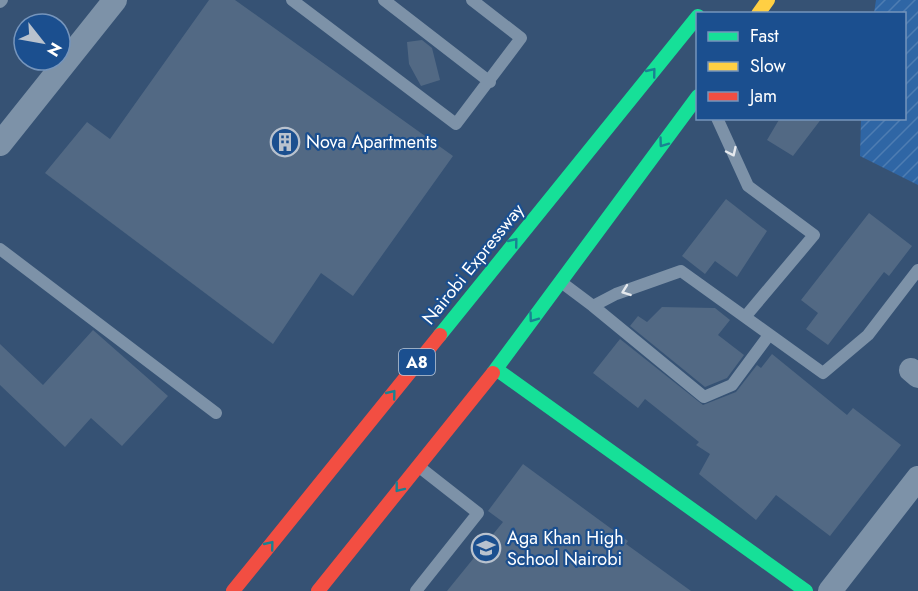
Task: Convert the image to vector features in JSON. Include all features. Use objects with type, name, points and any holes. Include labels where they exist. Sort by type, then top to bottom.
[{"type":"main road","name":"Nairobi Expressway","points":[[233,591],[696,17]]},
{"type":"main road","points":[[318,591],[496,369],[696,99]]},
{"type":"main road","points":[[496,369],[806,591]]},
{"type":"street","points":[[0,144],[115,0]]},
{"type":"street","points":[[830,591],[918,478]]},
{"type":"lane","points":[[291,0],[456,124],[521,38],[472,0]]},
{"type":"lane","points":[[384,0],[489,82]]},
{"type":"lane","points":[[718,120],[748,186],[814,235],[745,317]]},
{"type":"lane","points":[[0,249],[216,413]]},
{"type":"lane","points":[[593,306],[616,294],[681,271],[726,301],[769,336],[823,373],[868,335],[918,270]]},
{"type":"lane","points":[[560,281],[704,397],[732,385],[769,336]]},
{"type":"lane","points":[[416,591],[478,513],[417,465]]},
{"type":"shaded area","points":[[876,0],[918,0],[918,185],[860,156],[861,120],[906,120],[906,12],[874,12]]},
{"type":"building","name":"Nova Apartments","points":[[209,0],[235,0],[453,156],[353,296],[321,273],[273,344],[45,173],[87,122],[110,139]]},
{"type":"building","points":[[422,40],[432,48],[440,80],[421,86],[409,64],[407,42]]},
{"type":"building","points":[[779,120],[820,120],[793,156],[767,140]]},
{"type":"building","points":[[726,199],[767,231],[737,277],[715,261],[705,274],[682,256]]},
{"type":"building","points":[[869,213],[912,246],[889,276],[884,272],[828,345],[806,329],[818,313],[801,300]]},
{"type":"building","points":[[662,307],[715,308],[730,320],[718,335],[744,355],[727,378],[705,387],[630,326],[638,316],[647,322]]},
{"type":"building","points":[[93,330],[168,396],[122,446],[91,418],[65,447],[0,385],[0,344],[43,385]]},
{"type":"building","points":[[620,339],[703,405],[736,392],[757,365],[761,368],[772,354],[847,415],[853,408],[901,445],[830,536],[776,495],[756,520],[699,474],[710,454],[696,445],[699,442],[645,399],[638,408],[593,373]]},
{"type":"building","points":[[523,464],[628,541],[626,544],[691,591],[447,591],[503,522],[488,511]]},
{"type":"traffic: fast","points":[[440,335],[696,18]]},
{"type":"traffic: fast","points":[[493,373],[696,99]]},
{"type":"traffic: fast","points":[[496,369],[806,591]]},
{"type":"traffic: slow","points":[[759,12],[768,0]]},
{"type":"traffic: jam","points":[[233,591],[440,335]]},
{"type":"traffic: jam","points":[[318,591],[493,373]]},
{"type":"place","name":"Nova Apartments","points":[[285,142]]},
{"type":"place","name":"Aga Khan High School Nairobi","points":[[486,548]]}]
